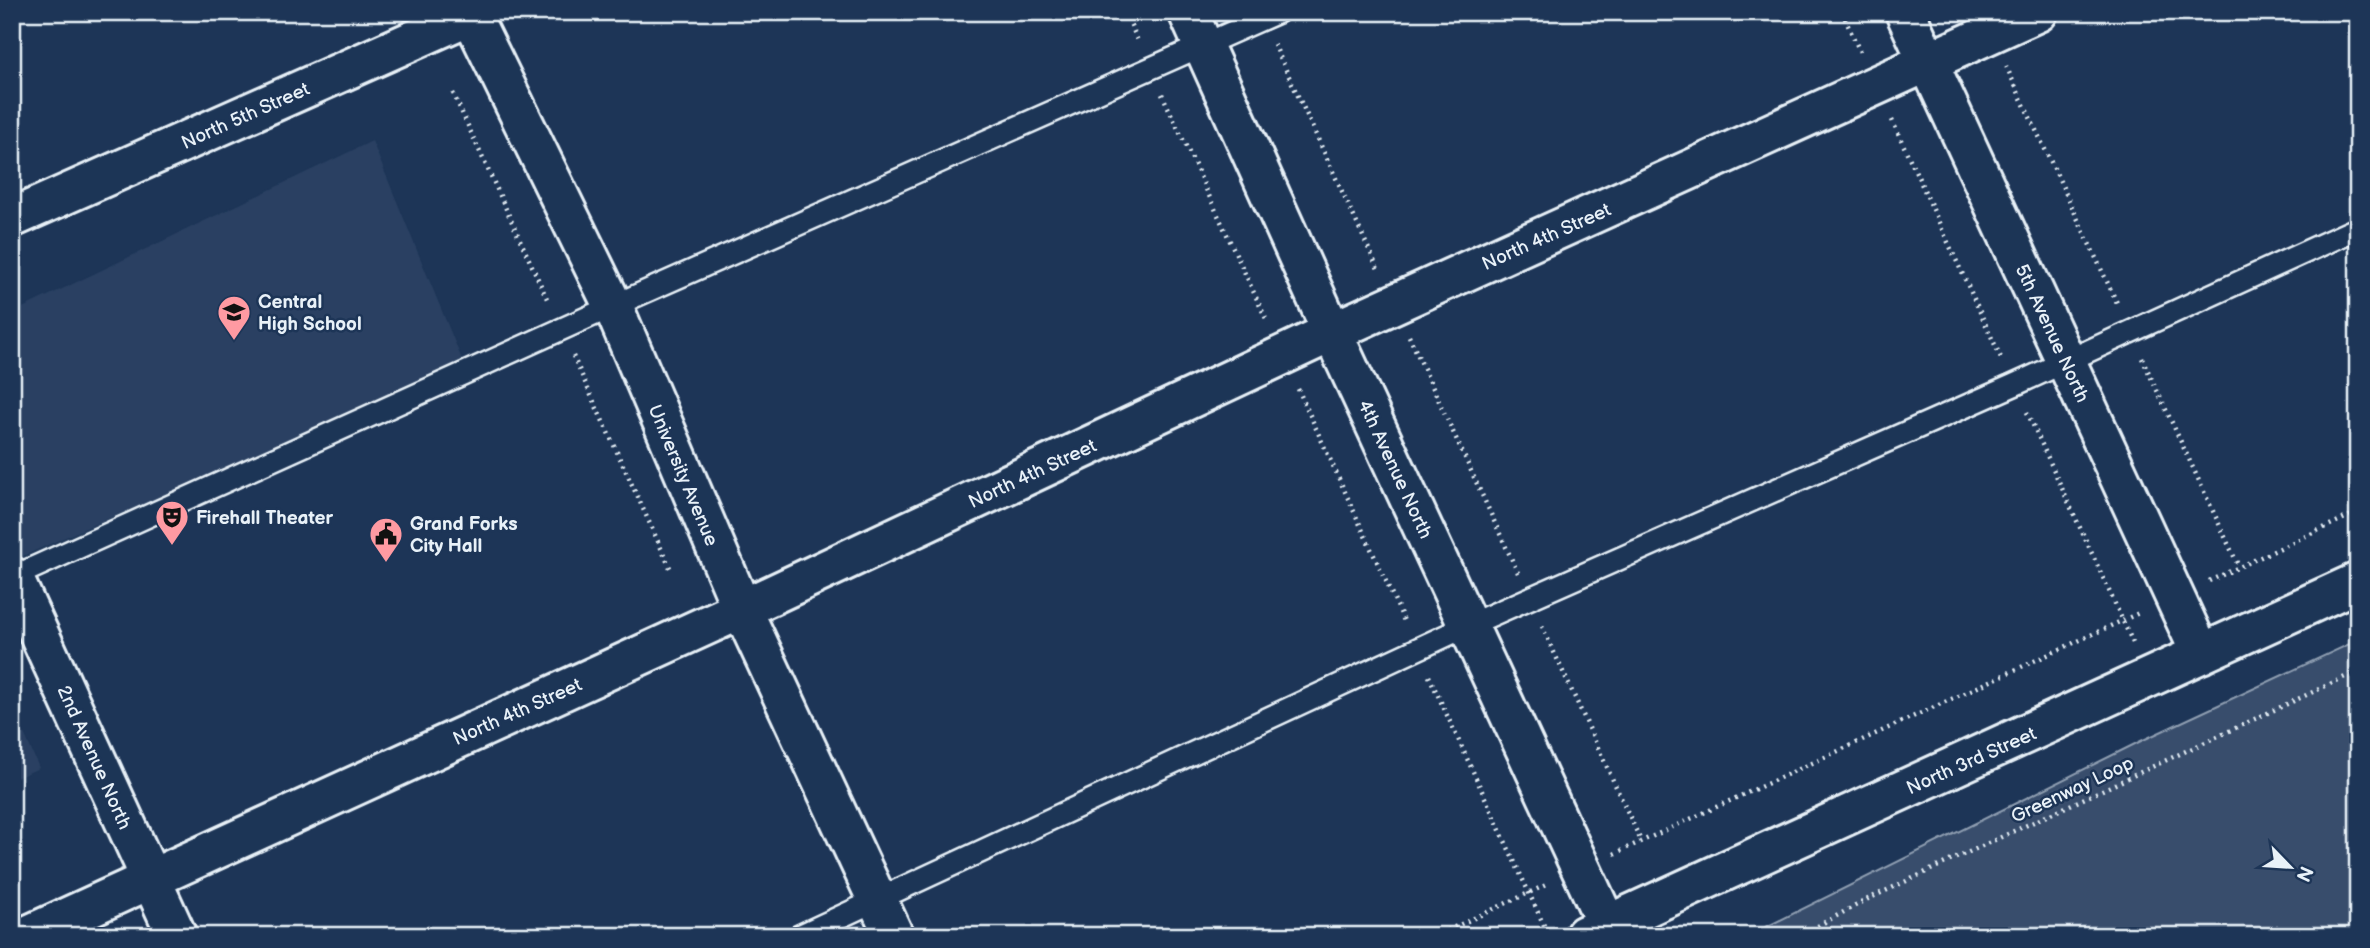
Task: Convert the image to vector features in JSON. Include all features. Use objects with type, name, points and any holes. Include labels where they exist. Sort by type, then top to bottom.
[{"type":"street","name":"5th Avenue North","points":[[1905,12],[2202,654]]},
{"type":"street","name":"North 4th Street","points":[[26,936],[149,877],[742,609],[1332,332],[2038,12]]},
{"type":"street","name":"North 5th Street","points":[[12,218],[474,14]]},
{"type":"street","name":"University Avenue","points":[[474,14],[613,306],[742,609],[894,936]]},
{"type":"street","name":"4th Avenue North","points":[[1196,29],[1332,332],[1581,869],[1595,930]]},
{"type":"street","name":"2nd Avenue North","points":[[13,577],[177,936]]},
{"type":"street","name":"North 3rd Street","points":[[1595,930],[2358,582]]},
{"type":"lane","points":[[13,577],[613,306],[1151,69],[1196,29],[1270,16]]},
{"type":"lane","points":[[799,936],[1469,625],[2014,385],[2358,228]]},
{"type":"path","points":[[1125,12],[1549,936]]},
{"type":"path","points":[[1842,12],[2150,678]]},
{"type":"path","points":[[1270,16],[1394,304],[1641,841]]},
{"type":"path","points":[[1992,34],[2239,567]]},
{"type":"path","points":[[1435,936],[2358,512]]},
{"type":"path","name":"Greenway Loop","points":[[1799,936],[1868,898],[2358,671]]},
{"type":"shaded area","name":"Central High School","points":[[372,141],[467,372],[93,525],[12,561],[12,313]]},
{"type":"shaded area","points":[[2358,640],[2358,936],[1748,936],[2141,741]]},
{"type":"shaded area","points":[[12,705],[39,768],[12,780]]},
{"type":"place","name":"Central High School","points":[[234,342]]},
{"type":"place","name":"Firehall Theater","points":[[172,547]]},
{"type":"place","name":"Grand Forks City Hall","points":[[386,564]]}]
